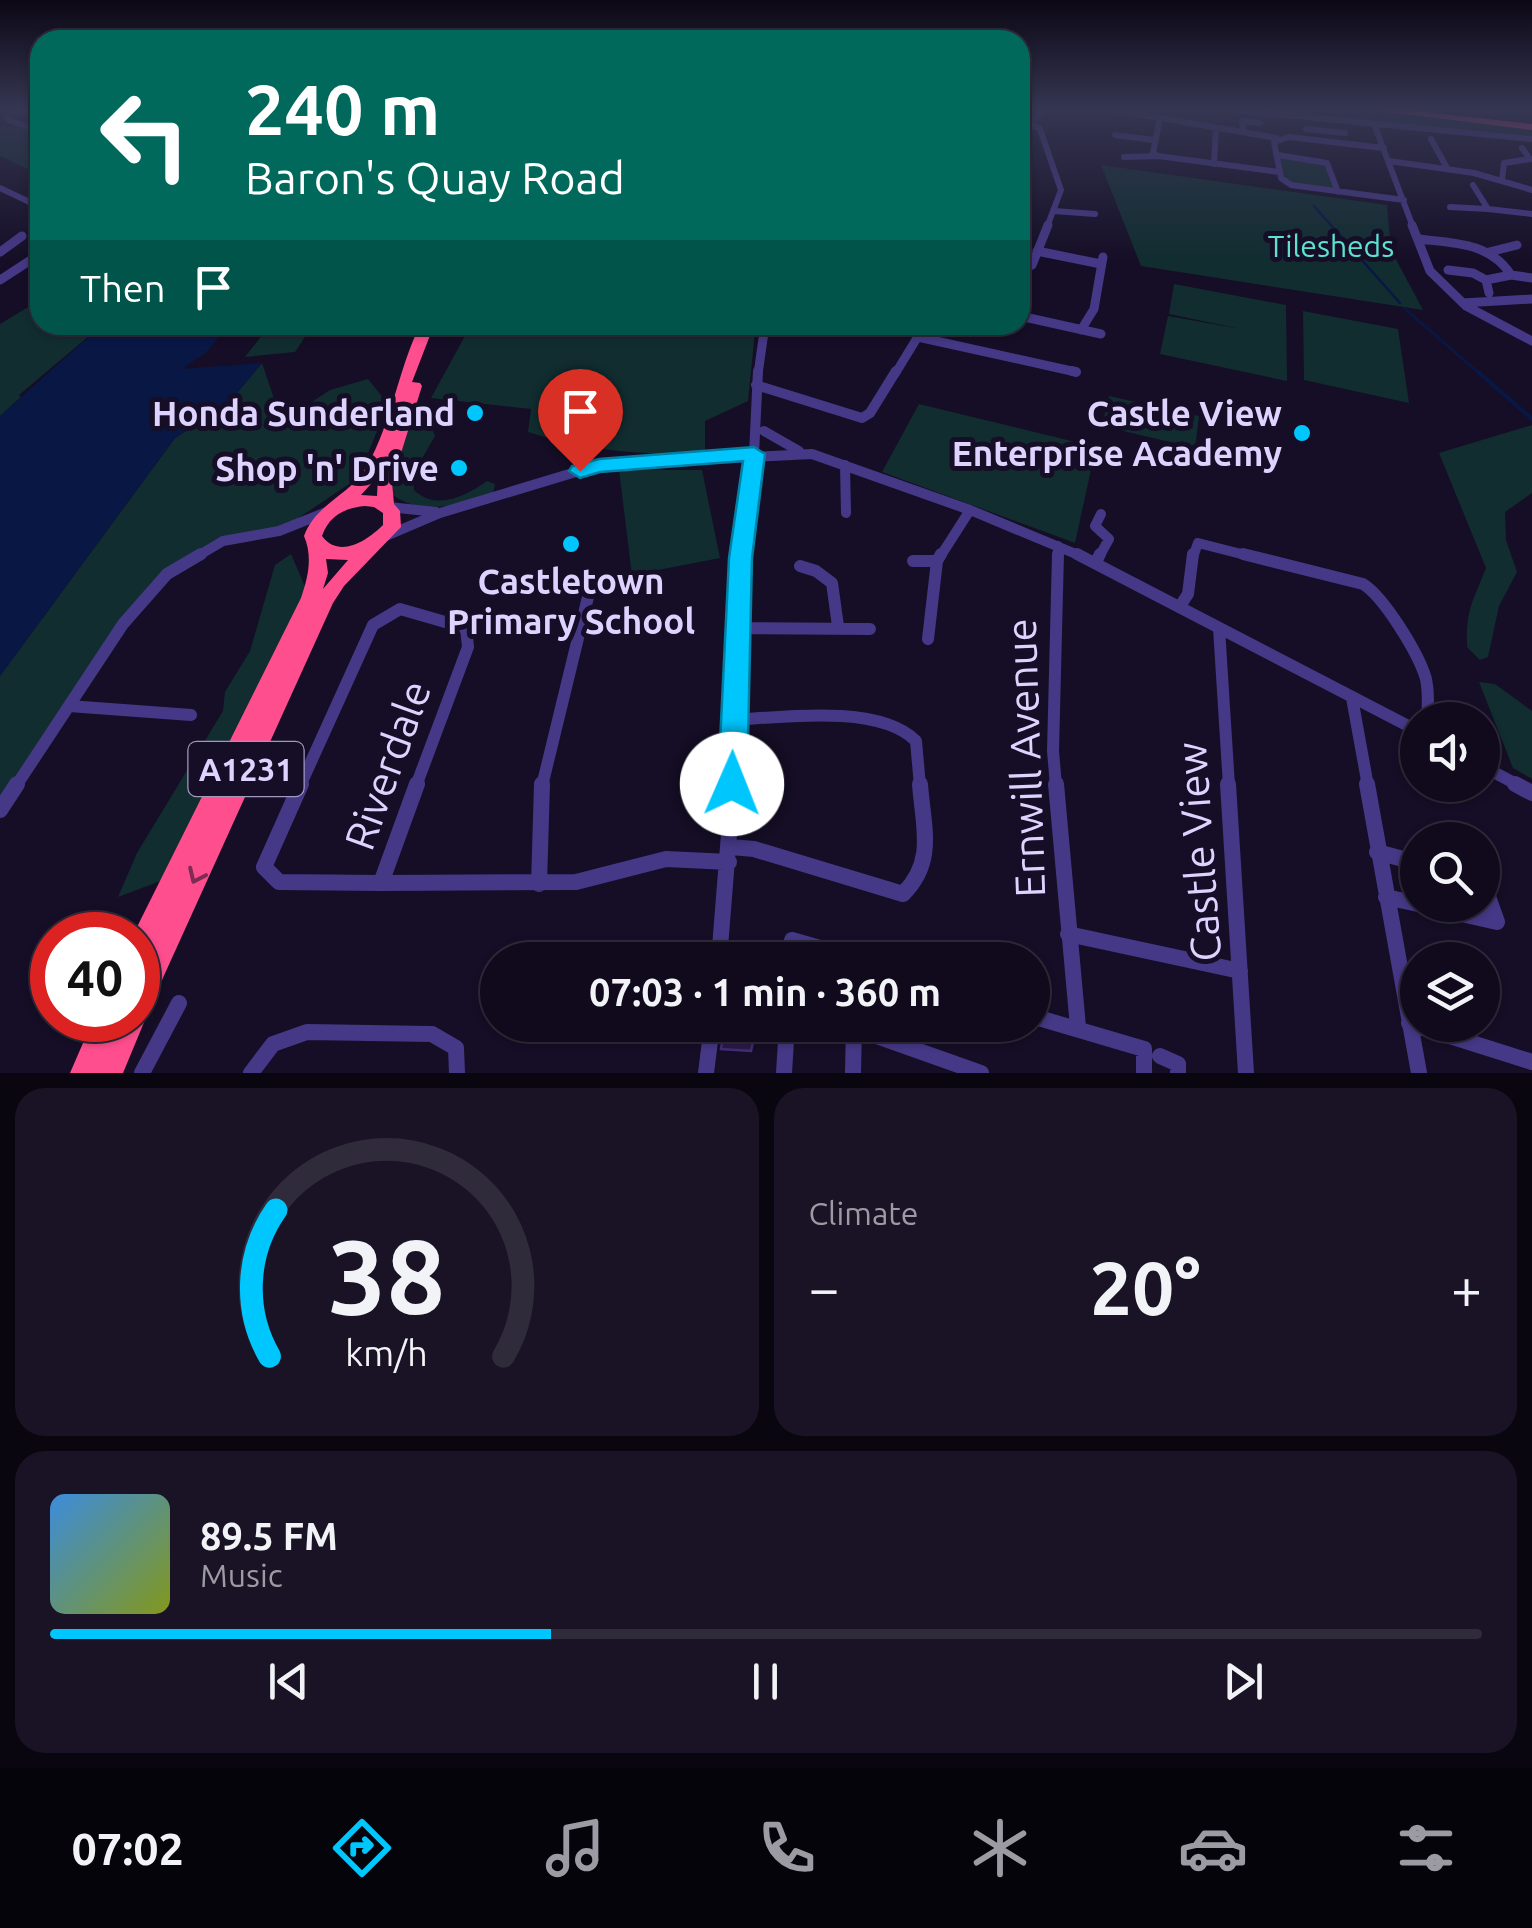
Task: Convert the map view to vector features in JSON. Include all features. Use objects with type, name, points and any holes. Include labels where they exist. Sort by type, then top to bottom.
[{"type":"highway","points":[[422,335],[373,470],[359,489],[318,523],[315,543],[342,554],[379,541],[394,520],[384,482],[435,335]]},
{"type":"highway","points":[[332,510],[364,500],[388,506]]},
{"type":"highway","name":"A1231","points":[[160,956],[325,600],[338,580],[379,541]]},
{"type":"highway","name":"A1231","points":[[157,912],[310,598],[319,573],[315,543]]},
{"type":"highway","points":[[84,1073],[98,1042]]},
{"type":"highway","points":[[109,1073],[122,1042]]},
{"type":"street","points":[[1030,265],[1061,190],[1050,159]]},
{"type":"street","points":[[1180,159],[1280,172]]},
{"type":"street","points":[[1214,159],[1214,164]]},
{"type":"street","points":[[1278,159],[1284,182],[1294,186],[1404,200]]},
{"type":"street","points":[[1303,159],[1327,163],[1338,192]]},
{"type":"street","points":[[1442,159],[1447,168]]},
{"type":"street","points":[[1502,180],[1504,163],[1530,159]]},
{"type":"street","points":[[1532,190],[1447,168],[1389,161],[1430,271],[1463,304],[1532,341]]},
{"type":"street","points":[[1473,185],[1488,209]]},
{"type":"street","points":[[0,188],[30,203]]},
{"type":"street","points":[[0,199],[14,194]]},
{"type":"street","points":[[1450,207],[1532,214]]},
{"type":"street","points":[[1054,211],[1095,214]]},
{"type":"street","points":[[0,252],[22,236]]},
{"type":"street","points":[[1418,239],[1489,252],[1511,275]]},
{"type":"street","points":[[1489,252],[1517,244]]},
{"type":"street","points":[[1037,251],[1102,260],[1098,294],[1082,330]]},
{"type":"street","points":[[0,280],[5,272],[30,259]]},
{"type":"street","points":[[1448,270],[1486,280],[1511,275],[1532,278]]},
{"type":"street","points":[[1486,280],[1489,293]]},
{"type":"street","points":[[1463,304],[1532,298]]},
{"type":"street","points":[[1030,318],[1101,334]]},
{"type":"street","points":[[720,942],[730,854],[740,558],[764,335]]},
{"type":"street","points":[[756,385],[862,418],[870,413],[918,337],[1076,372]]},
{"type":"street","points":[[764,431],[802,452],[970,510],[1096,562],[1400,722]]},
{"type":"street","points":[[379,541],[440,513],[599,466],[802,452]]},
{"type":"street","points":[[845,465],[846,514]]},
{"type":"street","points":[[388,506],[440,513]]},
{"type":"street","points":[[0,810],[123,624],[168,574],[223,542],[279,531],[332,510]]},
{"type":"street","points":[[928,639],[937,561],[970,510]]},
{"type":"street","points":[[1096,562],[1109,539],[1095,526],[1102,514]]},
{"type":"street","points":[[279,531],[315,543]]},
{"type":"street","points":[[1180,606],[1188,594],[1194,547],[1198,543],[1364,584],[1381,594],[1395,624],[1422,663],[1430,685],[1429,702]]},
{"type":"street","name":"Ernwill Avenue","points":[[1058,546],[1053,751],[1078,1027]]},
{"type":"street","points":[[913,561],[937,561]]},
{"type":"street","points":[[800,566],[816,570],[832,583],[838,626]]},
{"type":"street","points":[[539,884],[540,793],[590,594]]},
{"type":"street","name":"Riverdale","points":[[400,609],[466,628],[468,647],[380,885],[279,882],[264,867],[373,626],[400,609]]},
{"type":"street","points":[[738,628],[870,629]]},
{"type":"street","name":"Castle View","points":[[1219,628],[1246,1073]]},
{"type":"street","points":[[1352,698],[1400,974]]},
{"type":"street","points":[[69,706],[190,715]]},
{"type":"street","points":[[380,885],[576,882],[666,859],[754,849],[902,894],[919,878],[926,859],[916,741],[902,727],[876,721],[778,717],[734,720]]},
{"type":"street","points":[[1500,776],[1532,793]]},
{"type":"street","points":[[1378,852],[1400,858]]},
{"type":"street","points":[[1386,897],[1400,900]]},
{"type":"street","points":[[1068,934],[1240,971]]},
{"type":"street","points":[[142,1073],[179,1003]]},
{"type":"street","points":[[1050,1020],[1144,1049],[1144,1073]]},
{"type":"street","points":[[251,1073],[274,1041],[287,1034],[307,1032],[432,1034],[456,1048],[458,1073]]},
{"type":"street","points":[[706,1073],[710,1042]]},
{"type":"street","points":[[784,1073],[786,1042]]},
{"type":"street","points":[[853,1073],[854,1042]]},
{"type":"street","points":[[897,1042],[981,1073]]},
{"type":"street","points":[[1412,1042],[1418,1073]]},
{"type":"street","points":[[1469,1042],[1532,1062]]},
{"type":"street","points":[[1160,1056],[1178,1064],[1178,1073]]},
{"type":"green space","points":[[6,159],[30,159],[30,170]]},
{"type":"green space","points":[[1279,159],[1324,162],[1338,192],[1284,182]]},
{"type":"green space","name":"Tilesheds","points":[[1101,165],[1387,205],[1391,250],[1423,310],[1141,266]]},
{"type":"green space","points":[[1174,284],[1286,305],[1287,381],[1160,354],[1168,316],[1241,329],[1169,314]]},
{"type":"green space","points":[[30,306],[30,335],[90,335],[0,416],[0,324]]},
{"type":"green space","points":[[1303,311],[1398,329],[1409,403],[1304,380]]},
{"type":"green space","points":[[262,335],[306,335],[295,352],[245,357]]},
{"type":"green space","points":[[466,335],[755,335],[748,401],[705,421],[705,453],[660,454],[572,444],[528,432],[531,409],[431,398]]},
{"type":"green space","points":[[262,363],[282,422],[330,390],[368,379],[388,404],[358,478],[279,531],[223,541],[151,590],[0,816],[0,676],[175,438],[226,406]]},
{"type":"green space","points":[[1109,396],[1199,416],[1195,448],[1102,426]]},
{"type":"green space","points":[[416,404],[426,411],[435,436],[413,474],[414,490],[423,497],[442,501],[461,496],[487,481],[495,484],[493,493],[429,507],[404,502],[393,495],[392,480]]},
{"type":"green space","points":[[919,404],[1096,447],[1075,543],[882,472]]},
{"type":"green space","points":[[1532,425],[1532,493],[1505,512],[1506,540],[1517,572],[1499,606],[1488,657],[1480,660],[1467,647],[1467,634],[1471,605],[1486,568],[1439,453]]},
{"type":"green space","points":[[619,470],[702,470],[720,558],[632,575]]},
{"type":"green space","points":[[291,554],[310,598],[174,876],[118,897],[137,853],[223,711],[225,692],[250,651],[275,565]]},
{"type":"green space","points":[[1479,682],[1495,684],[1532,711],[1532,779],[1513,768],[1500,735],[1500,702],[1487,702]]},
{"type":"water","points":[[91,335],[220,335],[207,352],[182,369],[262,363],[226,406],[175,438],[0,676],[0,416]]},
{"type":"building","points":[[722,1042],[753,1042],[751,1051],[721,1049]]},
{"type":"waterway","points":[[1314,206],[1400,303]]},
{"type":"waterway","points":[[1404,308],[1480,374]]},
{"type":"waterway","points":[[1477,371],[1532,419]]},
{"type":"place","name":"Honda Sunderland","points":[[475,413]]},
{"type":"place","name":"Castle View Enterprise Academy","points":[[1302,433]]},
{"type":"place","name":"Shop 'n' Drive","points":[[459,468]]},
{"type":"place","name":"Castletown Primary School","points":[[571,544]]},
{"type":"route","points":[[580,471],[599,466],[754,454],[740,558],[732,784]]}]
